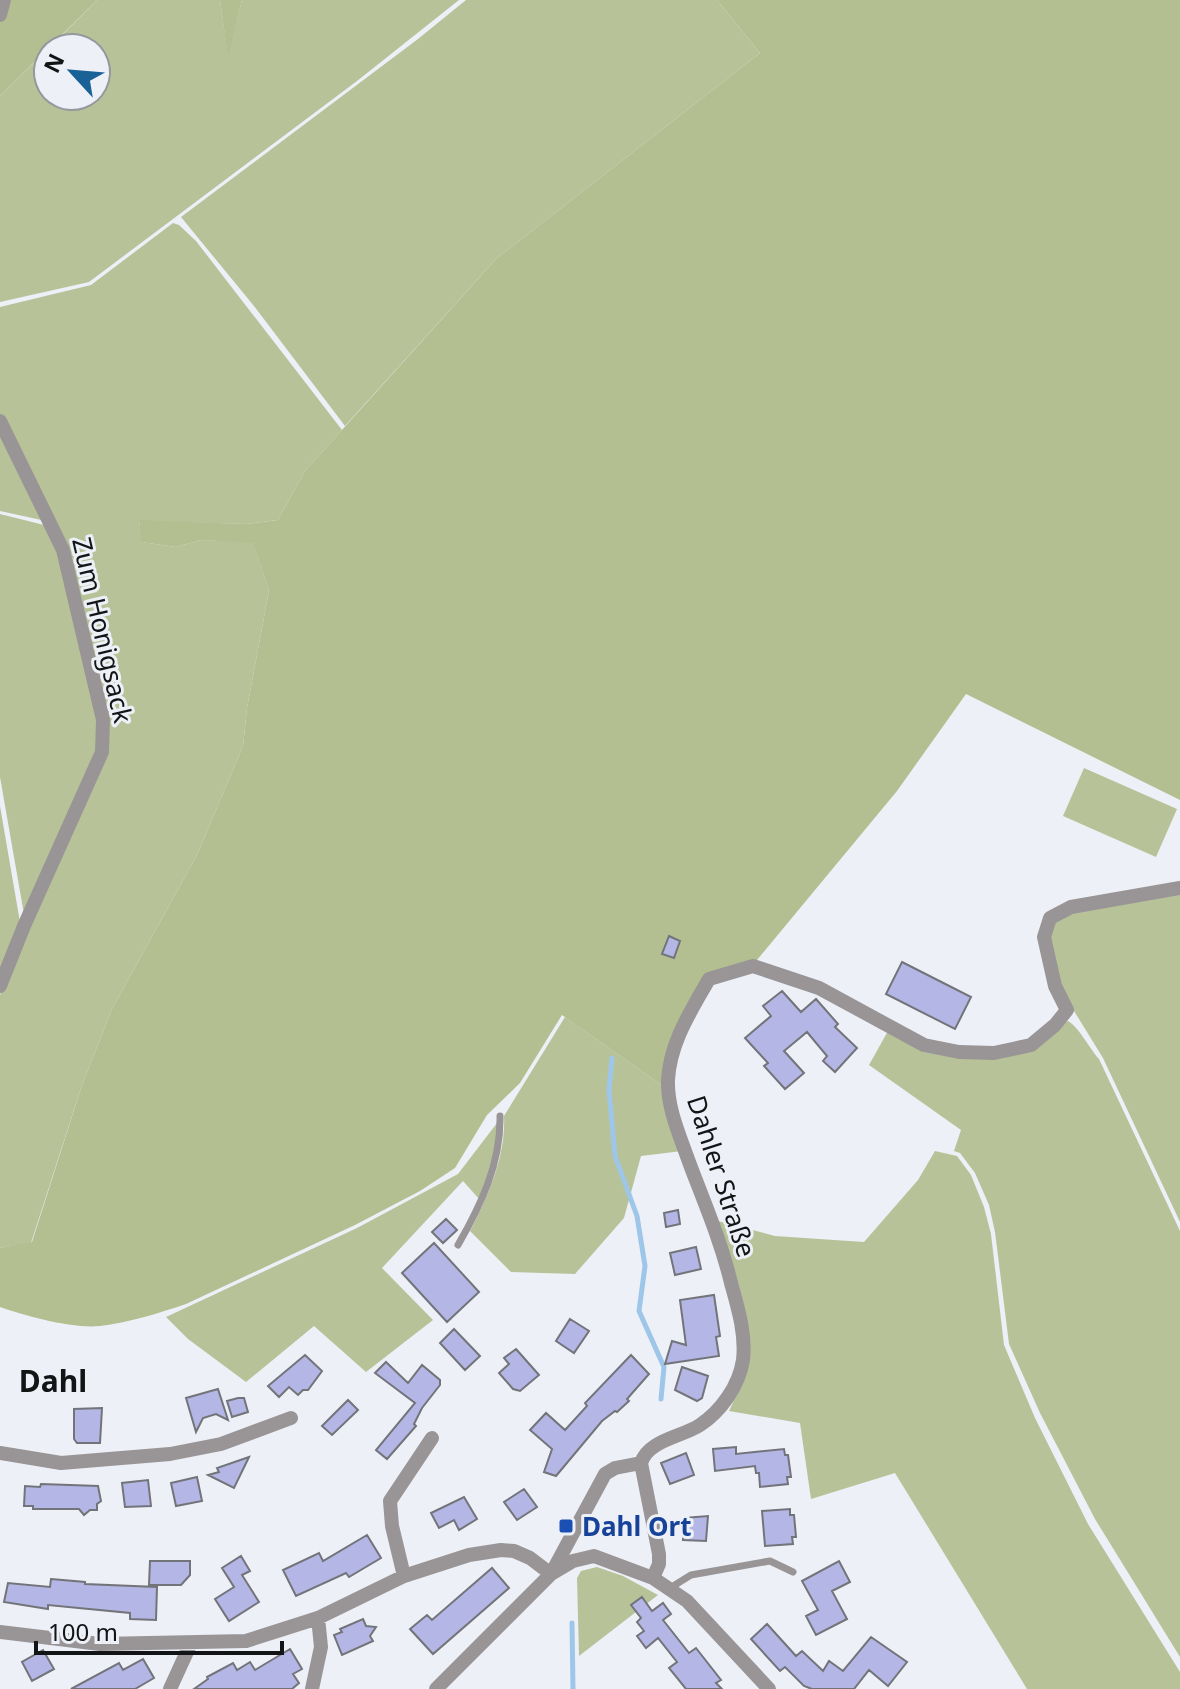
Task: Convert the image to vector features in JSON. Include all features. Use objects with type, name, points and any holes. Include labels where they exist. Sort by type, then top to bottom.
[{"type":"street","points":[[0,15],[4,0]]},
{"type":"street","name":"Zum Honigsack","points":[[0,421],[63,550],[88,648],[104,737],[102,752],[0,986]]},
{"type":"street","name":"Dahler Straße","points":[[436,1689],[551,1574],[601,1479],[615,1468],[641,1463],[650,1448],[691,1430],[710,1417],[738,1379],[743,1360],[740,1318],[725,1258],[672,1112],[668,1081],[680,1031],[709,979],[753,966],[819,988],[924,1045],[959,1052],[994,1053],[1031,1045],[1067,1010],[1055,986],[1044,937],[1050,918],[1071,907],[1180,888]]},
{"type":"street","points":[[0,1453],[61,1463],[170,1454],[221,1444],[291,1418]]},
{"type":"street","points":[[404,1576],[392,1526],[390,1501],[432,1438]]},
{"type":"street","points":[[641,1463],[659,1554],[653,1578]]},
{"type":"street","points":[[0,1632],[100,1644],[246,1641],[318,1618],[404,1576],[469,1555],[514,1551],[530,1558],[551,1574],[573,1561],[594,1556],[617,1562],[670,1588],[687,1601],[769,1689]]},
{"type":"street","points":[[312,1689],[321,1647],[318,1618]]},
{"type":"street","points":[[170,1689],[191,1643]]},
{"type":"lane","points":[[458,1245],[487,1187],[499,1147],[500,1116]]},
{"type":"lane","points":[[670,1588],[691,1575],[770,1561],[793,1572]]},
{"type":"green space","points":[[0,0],[97,0],[65,32],[32,32],[32,64],[0,96]]},
{"type":"green space","points":[[97,0],[220,0],[228,55],[242,0],[459,0],[357,81],[89,282],[0,302],[0,96],[32,65],[32,112],[112,112],[112,32],[65,32]]},
{"type":"green space","points":[[220,0],[242,0],[228,58]]},
{"type":"green space","points":[[466,0],[717,0],[760,53],[496,259],[345,426],[254,306],[181,217]]},
{"type":"green space","points":[[717,0],[1180,0],[1180,800],[966,694],[897,791],[757,960],[705,976],[663,1086],[562,1015],[520,1083],[487,1115],[455,1168],[420,1191],[355,1225],[186,1304],[132,1320],[100,1326],[77,1326],[0,1307],[0,1248],[32,1242],[82,1085],[112,1009],[197,855],[243,746],[269,590],[253,543],[201,540],[176,547],[141,542],[139,520],[246,524],[278,520],[305,471],[496,259],[760,53]]},
{"type":"green space","points":[[173,223],[196,241],[342,430],[305,471],[278,520],[246,524],[139,521],[142,542],[176,547],[201,540],[253,542],[269,590],[243,746],[197,855],[112,1009],[82,1085],[31,1243],[0,1248],[0,995],[13,958],[105,752],[65,548],[0,415],[0,307],[91,285]]},
{"type":"green space","points":[[0,428],[46,521],[0,511]]},
{"type":"green space","points":[[0,514],[48,526],[59,552],[101,737],[25,920],[0,777]]},
{"type":"green space","points":[[1084,768],[1177,809],[1156,857],[1063,816]]},
{"type":"green space","points":[[0,806],[21,928],[0,979]]},
{"type":"green space","points":[[1180,892],[1180,1222],[1103,1058],[1058,985],[1046,938],[1053,921],[1071,910]]},
{"type":"green space","points":[[565,1017],[663,1086],[682,1151],[641,1156],[624,1218],[575,1274],[511,1272],[470,1231],[499,1161],[504,1116]]},
{"type":"green space","points":[[1068,1021],[1099,1059],[1180,1231],[1180,1657],[1095,1519],[1040,1413],[1009,1344],[989,1205],[975,1173],[960,1153],[954,1151],[961,1130],[869,1065],[888,1031],[996,1055]]},
{"type":"green space","points":[[497,1123],[498,1139],[480,1200],[463,1181],[382,1268],[433,1320],[366,1372],[314,1326],[246,1382],[188,1339],[166,1317],[357,1228],[458,1174]]},
{"type":"green space","points":[[935,1151],[957,1156],[971,1175],[991,1234],[1004,1345],[1035,1418],[1088,1524],[1180,1672],[1180,1689],[1027,1689],[895,1473],[811,1499],[800,1423],[729,1411],[743,1381],[747,1341],[714,1220],[775,1236],[864,1242],[918,1180]]},
{"type":"green space","points":[[597,1567],[623,1576],[658,1595],[579,1656],[577,1578],[581,1571]]},
{"type":"building","points":[[669,936],[680,941],[674,958],[662,954]]},
{"type":"building","points":[[902,962],[971,997],[955,1029],[886,994]]},
{"type":"building","points":[[782,991],[801,1012],[816,999],[838,1024],[835,1027],[857,1048],[835,1072],[823,1061],[827,1056],[807,1032],[784,1051],[804,1073],[785,1089],[764,1066],[768,1063],[745,1038],[771,1016],[763,1006]]},
{"type":"building","points":[[678,1210],[680,1224],[666,1227],[664,1213]]},
{"type":"building","points":[[446,1219],[457,1230],[443,1243],[432,1232]]},
{"type":"building","points":[[434,1243],[479,1292],[447,1322],[402,1273]]},
{"type":"building","points":[[696,1247],[701,1269],[675,1275],[670,1253]]},
{"type":"building","points":[[714,1295],[720,1336],[716,1337],[719,1356],[665,1364],[672,1341],[686,1345],[680,1300]]},
{"type":"building","points":[[570,1319],[589,1331],[574,1353],[556,1341]]},
{"type":"building","points":[[454,1329],[480,1356],[465,1370],[440,1343]]},
{"type":"building","points":[[516,1349],[539,1375],[520,1391],[513,1389],[499,1373],[509,1364],[504,1358]]},
{"type":"building","points":[[305,1355],[322,1371],[308,1390],[298,1395],[289,1387],[279,1397],[268,1386]]},
{"type":"building","points":[[631,1355],[649,1374],[627,1399],[629,1401],[602,1421],[556,1476],[544,1472],[552,1449],[530,1430],[546,1413],[565,1430],[587,1406],[585,1403]]},
{"type":"building","points":[[386,1362],[408,1383],[422,1365],[440,1380],[440,1385],[422,1408],[414,1424],[416,1426],[387,1459],[376,1450],[415,1403],[375,1373]]},
{"type":"building","points":[[682,1367],[708,1376],[702,1398],[697,1401],[675,1390]]},
{"type":"building","points":[[218,1389],[228,1420],[216,1414],[203,1418],[196,1432],[186,1398]]},
{"type":"building","points":[[244,1398],[248,1412],[232,1417],[227,1401]]},
{"type":"building","points":[[348,1400],[358,1410],[332,1435],[322,1426]]},
{"type":"building","points":[[102,1408],[100,1443],[77,1443],[74,1439],[74,1409]]},
{"type":"building","points":[[736,1447],[736,1454],[784,1449],[785,1455],[788,1455],[791,1477],[787,1477],[788,1484],[760,1487],[755,1466],[715,1471],[713,1449]]},
{"type":"building","points":[[686,1453],[694,1475],[670,1484],[661,1463]]},
{"type":"building","points":[[249,1457],[234,1488],[208,1475],[219,1472],[217,1468]]},
{"type":"building","points":[[197,1477],[202,1501],[176,1506],[171,1483]]},
{"type":"building","points":[[148,1480],[151,1506],[125,1507],[122,1483]]},
{"type":"building","points":[[41,1484],[98,1486],[101,1501],[97,1504],[97,1510],[90,1510],[84,1515],[79,1509],[33,1509],[33,1506],[24,1506],[25,1486],[40,1487]]},
{"type":"building","points":[[524,1489],[537,1507],[517,1520],[504,1502]]},
{"type":"building","points":[[464,1497],[477,1519],[459,1530],[454,1520],[439,1528],[431,1513]]},
{"type":"building","points":[[790,1509],[790,1515],[794,1515],[796,1537],[792,1537],[793,1544],[765,1546],[762,1511]]},
{"type":"building","points":[[708,1516],[706,1541],[683,1540],[684,1518]]},
{"type":"building","points":[[367,1535],[381,1558],[349,1577],[346,1573],[296,1596],[283,1570],[319,1553],[323,1561]]},
{"type":"building","points":[[241,1556],[250,1571],[242,1575],[259,1602],[229,1621],[215,1599],[234,1587],[222,1568]]},
{"type":"building","points":[[150,1561],[190,1561],[190,1575],[181,1585],[149,1585]]},
{"type":"building","points":[[839,1561],[850,1582],[832,1591],[847,1619],[816,1635],[806,1616],[818,1610],[802,1581]]},
{"type":"building","points":[[492,1568],[509,1588],[433,1654],[410,1629],[427,1615],[432,1620]]},
{"type":"building","points":[[51,1579],[85,1584],[157,1587],[156,1620],[130,1619],[130,1613],[48,1605],[48,1609],[4,1602],[8,1583],[50,1587]]},
{"type":"building","points":[[642,1597],[652,1611],[663,1603],[671,1614],[663,1620],[689,1653],[696,1648],[721,1680],[716,1683],[722,1689],[686,1689],[669,1668],[677,1662],[658,1638],[646,1648],[637,1636],[644,1631],[637,1622],[641,1618],[631,1605]]},
{"type":"building","points":[[363,1619],[366,1626],[376,1627],[370,1636],[373,1641],[342,1655],[334,1635]]},
{"type":"building","points":[[767,1624],[796,1656],[802,1651],[823,1671],[829,1661],[843,1671],[871,1637],[907,1662],[888,1686],[869,1670],[854,1689],[812,1689],[804,1686],[785,1667],[780,1671],[751,1639]]},
{"type":"building","points":[[290,1649],[302,1669],[293,1674],[299,1683],[292,1689],[194,1689],[207,1677],[233,1663],[237,1670],[250,1662],[255,1670]]},
{"type":"building","points":[[43,1650],[54,1669],[32,1681],[22,1662]]},
{"type":"building","points":[[143,1659],[154,1678],[135,1689],[71,1689],[119,1663],[123,1670]]},
{"type":"waterway","points":[[612,1058],[609,1090],[615,1156],[637,1216],[645,1266],[639,1311],[664,1367],[661,1399]]},
{"type":"waterway","points":[[572,1623],[573,1689]]},
{"type":"place","name":"Dahl Ort","points":[[566,1526]]},
{"type":"district","name":"Dahl","points":[[53,1380]]}]
